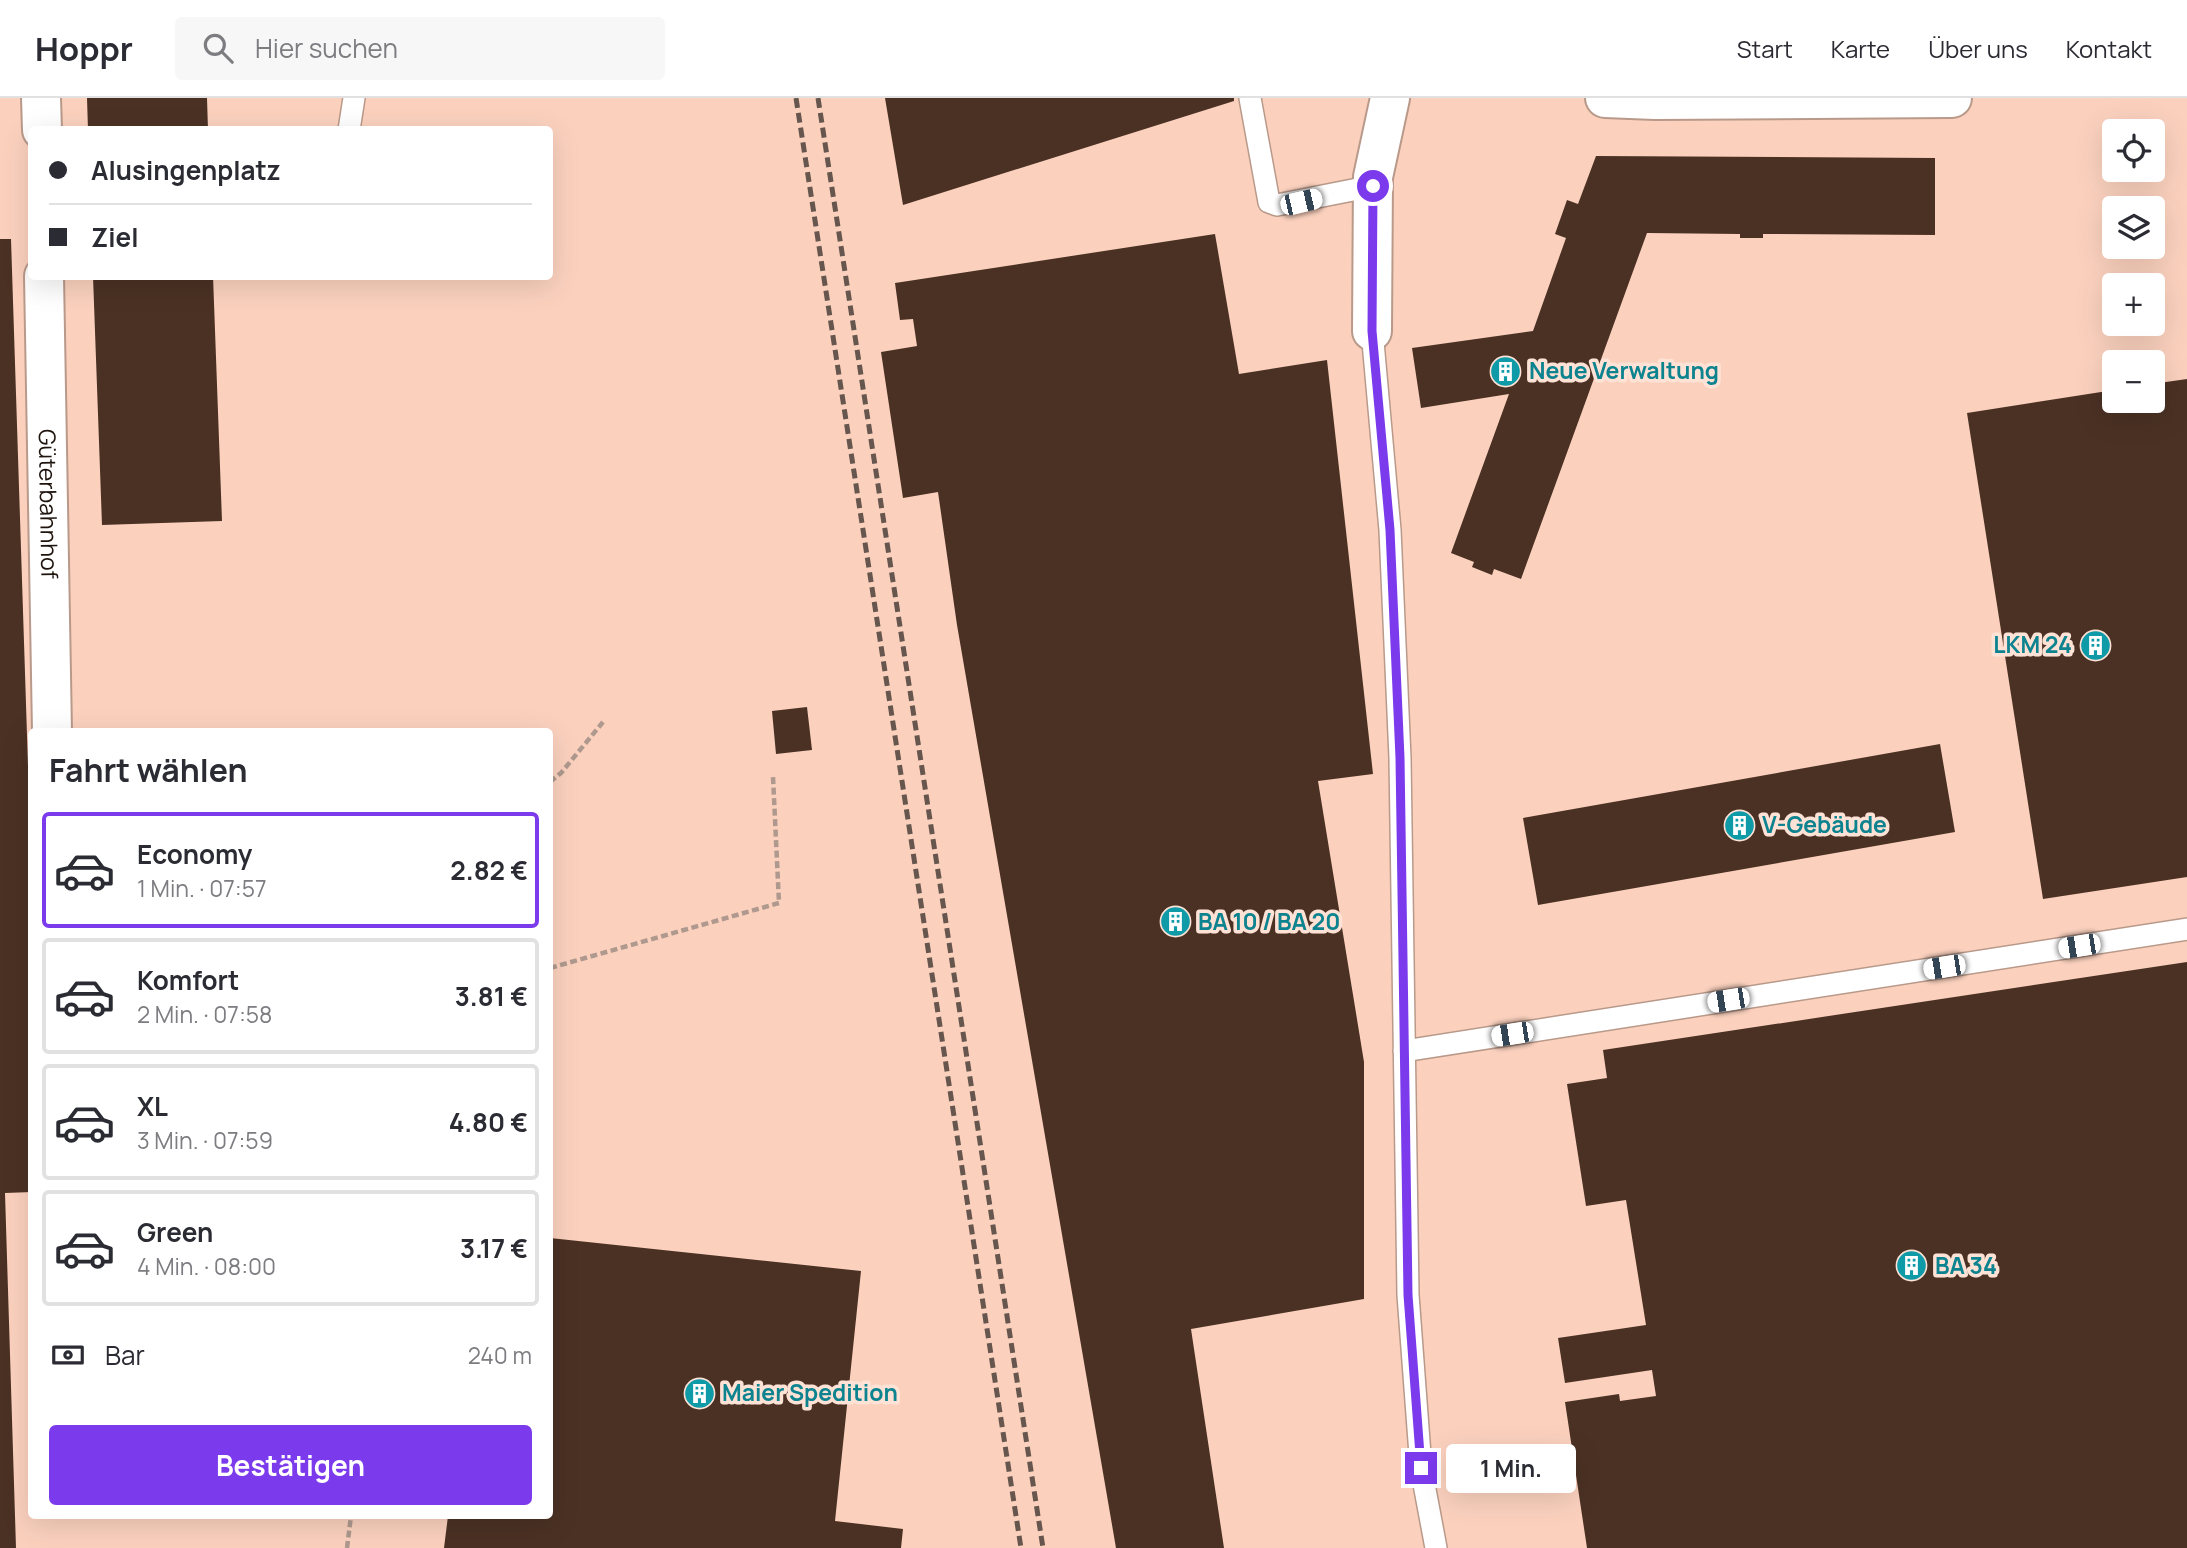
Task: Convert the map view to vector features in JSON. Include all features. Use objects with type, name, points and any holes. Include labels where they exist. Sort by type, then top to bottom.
[{"type":"street","points":[[41,98],[41,126]]},
{"type":"street","points":[[1372,331],[1373,186],[1390,98]]},
{"type":"street","points":[[1605,98],[1952,98]]},
{"type":"street","name":"Güterbahnhof","points":[[44,280],[52,728]]},
{"type":"lane","points":[[350,126],[354,98]]},
{"type":"lane","points":[[1250,98],[1269,202],[1277,205],[1373,186]]},
{"type":"lane","points":[[1372,331],[1391,544],[1400,758],[1408,1295],[1421,1468],[1436,1548]]},
{"type":"lane","points":[[1404,1051],[2187,929]]},
{"type":"path","points":[[553,780],[603,722]]},
{"type":"path","points":[[553,967],[779,903],[773,777]]},
{"type":"path","points":[[347,1548],[351,1519]]},
{"type":"shaded area","points":[[0,98],[2187,98],[2187,1548],[0,1548]]},
{"type":"building","points":[[87,98],[207,98],[208,126],[88,126]]},
{"type":"building","points":[[885,98],[1234,98],[1234,101],[903,205]]},
{"type":"building","name":"Neue Verwaltung","points":[[1596,156],[1935,158],[1935,235],[1763,234],[1763,238],[1740,238],[1740,234],[1647,233],[1521,579],[1494,569],[1492,575],[1472,567],[1474,562],[1451,553],[1509,394],[1421,408],[1412,348],[1533,331],[1566,238],[1555,234],[1567,200],[1578,204]]},
{"type":"building","name":"BA 10 / BA 20","points":[[1215,234],[1239,374],[1327,360],[1373,774],[1318,781],[1364,1062],[1364,1299],[1191,1329],[1224,1548],[1116,1548],[957,625],[938,492],[903,498],[881,352],[917,346],[913,319],[900,320],[895,283]]},
{"type":"building","points":[[0,239],[11,239],[28,766],[28,1192],[5,1193],[16,1548],[0,1548]]},
{"type":"building","points":[[93,280],[213,280],[222,521],[102,525]]},
{"type":"building","name":"LKM 24","points":[[2187,379],[2187,877],[2043,899],[1967,413],[2102,392],[2102,413],[2165,413],[2165,382]]},
{"type":"building","points":[[807,707],[812,750],[776,754],[772,711]]},
{"type":"building","name":"V-Gebäude","points":[[1940,744],[1955,832],[1538,905],[1523,818]]},
{"type":"building","name":"BA 34","points":[[2187,962],[2187,1548],[1587,1548],[1565,1402],[1619,1394],[1620,1401],[1656,1396],[1652,1370],[1565,1383],[1558,1338],[1646,1325],[1626,1200],[1586,1206],[1567,1084],[1607,1078],[1603,1050]]},
{"type":"building","name":"Maier Spedition","points":[[553,1238],[861,1271],[835,1521],[903,1529],[901,1548],[444,1548],[448,1519],[553,1519]]},
{"type":"railway","points":[[796,98],[1021,1548]]},
{"type":"railway","points":[[818,98],[1043,1548]]},
{"type":"place","name":"Neue Verwaltung","points":[[1506,371]]},
{"type":"place","name":"LKM 24","points":[[2095,645]]},
{"type":"place","name":"V-Gebäude","points":[[1739,825]]},
{"type":"place","name":"BA 10 / BA 20","points":[[1175,922]]},
{"type":"place","name":"BA 34","points":[[1912,1266]]},
{"type":"place","name":"Maier Spedition","points":[[699,1393]]},
{"type":"route","points":[[1373,186],[1372,331],[1390,530],[1400,758],[1408,1295],[1421,1468]]}]
